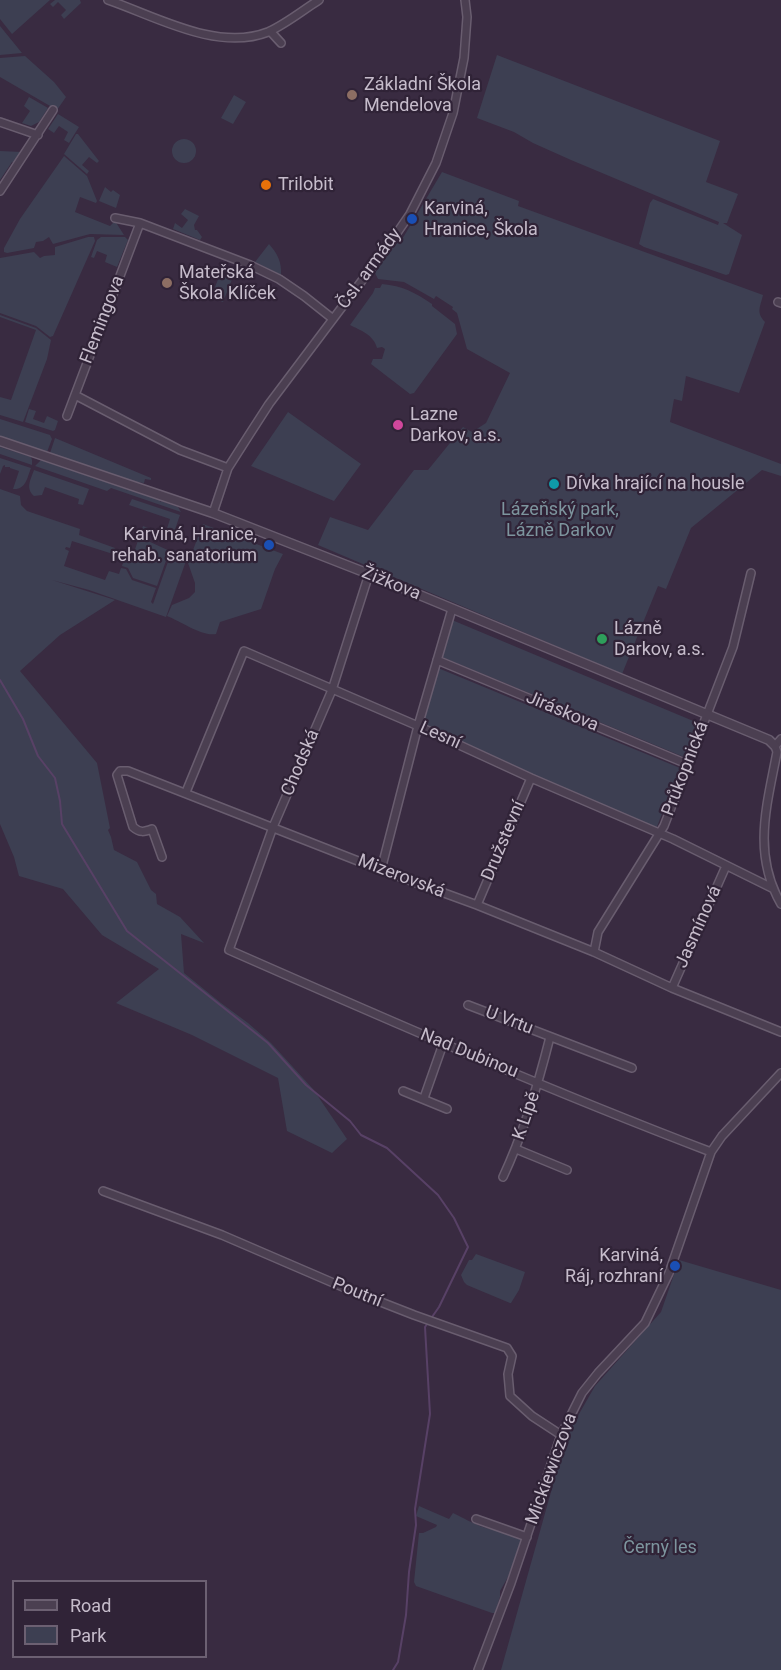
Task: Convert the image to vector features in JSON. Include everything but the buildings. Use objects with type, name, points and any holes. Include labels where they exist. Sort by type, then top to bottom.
[{"type":"street","points":[[108,0],[166,22],[225,38],[254,36],[270,31],[319,0]]},
{"type":"street","name":"Čsl. armády","points":[[213,513],[228,468],[269,404],[410,214],[436,163],[453,114],[464,58],[467,17],[465,0]]},
{"type":"street","points":[[270,31],[281,43]]},
{"type":"street","points":[[0,191],[54,110]]},
{"type":"street","points":[[0,122],[38,135]]},
{"type":"street","points":[[115,218],[140,223],[250,265],[279,279],[333,319]]},
{"type":"street","name":"Flemingova","points":[[67,416],[140,223]]},
{"type":"street","points":[[75,395],[180,450],[228,468]]},
{"type":"street","name":"Žižkova","points":[[0,441],[213,513],[369,574],[706,715],[778,742]]},
{"type":"street","name":"Průkopnická","points":[[594,952],[598,932],[660,834],[733,647],[751,573]]},
{"type":"street","name":"Chodská","points":[[229,950],[273,827],[332,690],[369,574]]},
{"type":"street","points":[[381,870],[418,726],[452,609]]},
{"type":"street","name":"Lesní","points":[[186,792],[244,651],[673,839],[772,888]]},
{"type":"street","name":"Jiráskova","points":[[437,660],[687,764]]},
{"type":"street","points":[[778,742],[778,763],[763,833],[765,861],[772,888],[781,904]]},
{"type":"street","name":"Mizerovská","points":[[162,857],[152,829],[144,832],[133,827],[117,775],[120,771],[128,771],[186,792],[381,870],[477,905],[781,1032]]},
{"type":"street","name":"Družstevní","points":[[477,905],[531,778]]},
{"type":"street","name":"Jasmínová","points":[[672,988],[726,866]]},
{"type":"street","name":"Nad Dubinou","points":[[229,950],[443,1044],[624,1119],[711,1152]]},
{"type":"street","name":"U Vrtu","points":[[468,1005],[632,1068]]},
{"type":"street","name":"U Vrtu","points":[[539,1082],[550,1037]]},
{"type":"street","points":[[424,1098],[443,1044]]},
{"type":"street","name":"Mickiewiczova","points":[[478,1670],[527,1537],[561,1435],[582,1393],[650,1316],[669,1273],[711,1152],[722,1136],[781,1073]]},
{"type":"street","name":"K Lípě","points":[[503,1177],[516,1149],[539,1082]]},
{"type":"street","points":[[403,1091],[447,1109]]},
{"type":"street","name":"K Lípě","points":[[516,1149],[567,1170]]},
{"type":"street","name":"Poutní","points":[[104,1191],[222,1235],[355,1292],[507,1348],[512,1356],[508,1374],[510,1396],[532,1416],[561,1435]]},
{"type":"street","points":[[476,1519],[527,1537]]},
{"type":"green space","points":[[0,0],[50,0],[12,34],[0,19]]},
{"type":"green space","points":[[55,0],[80,0],[81,3],[64,19],[61,15],[66,10],[58,2],[53,7],[50,4]]},
{"type":"green space","points":[[0,26],[22,53],[0,55]]},
{"type":"green space","points":[[497,55],[720,141],[706,182],[738,194],[727,223],[723,223],[742,235],[729,274],[726,275],[639,244],[653,199],[718,225],[719,222],[477,118]]},
{"type":"green space","points":[[25,56],[54,82],[66,97],[57,110],[0,77],[0,58]]},
{"type":"green space","points":[[234,95],[246,102],[233,124],[221,118]]},
{"type":"green space","points":[[29,97],[48,108],[39,122],[31,126],[22,123],[30,111],[24,106]]},
{"type":"green space","points":[[58,114],[79,127],[69,143],[64,140],[68,132],[59,126],[54,133],[48,129]]},
{"type":"green space","points":[[76,134],[99,161],[97,163],[89,157],[82,165],[89,171],[87,174],[64,154]]},
{"type":"green space","points":[[184,139],[192,143],[196,151],[192,159],[184,163],[176,159],[172,151],[176,143]]},
{"type":"green space","points":[[0,151],[22,152],[0,180]]},
{"type":"green space","points":[[64,156],[87,176],[97,201],[96,203],[80,197],[75,212],[110,226],[115,221],[124,235],[90,234],[53,244],[49,237],[36,242],[34,248],[4,252],[20,219]]},
{"type":"green space","name":"Lázeňský park, Lázně Darkov","points":[[442,172],[519,201],[518,206],[763,295],[760,312],[765,322],[739,393],[686,376],[682,401],[674,399],[670,422],[781,464],[781,476],[762,470],[691,528],[666,589],[658,586],[622,674],[318,545],[330,517],[368,530],[414,470],[428,470],[463,427],[472,432],[486,423],[510,373],[467,349],[457,313],[452,309],[453,307],[436,296],[434,299],[404,282],[378,279],[375,273],[398,240],[404,236]]},
{"type":"green space","points":[[105,187],[120,195],[116,208],[99,201]]},
{"type":"green space","points":[[185,209],[199,216],[194,225],[195,230],[202,237],[200,240],[173,229],[175,223],[182,228],[188,220],[181,214]]},
{"type":"green space","points":[[94,237],[95,241],[53,336],[50,337],[36,326],[0,313],[0,258],[34,252],[40,258],[55,255],[55,247]]},
{"type":"green space","points":[[101,237],[125,237],[128,240],[117,267],[105,262],[107,255],[97,251],[94,258],[91,257],[97,240]]},
{"type":"green space","points":[[269,244],[278,258],[281,275],[255,262]]},
{"type":"green space","points":[[221,272],[233,277],[223,302],[211,297]]},
{"type":"green space","points":[[382,284],[396,286],[414,293],[432,304],[455,324],[457,334],[414,393],[410,394],[371,364],[373,359],[382,359],[385,349],[377,348],[370,336],[350,325],[375,288],[380,288]]},
{"type":"green space","points":[[0,315],[36,328],[51,340],[47,359],[23,422],[0,415],[0,397],[11,400],[36,330],[0,317]]},
{"type":"green space","points":[[29,409],[36,411],[33,419],[44,423],[47,416],[58,421],[55,430],[25,422]]},
{"type":"green space","points":[[288,412],[361,464],[334,501],[251,466]]},
{"type":"green space","points":[[0,419],[50,435],[52,439],[47,452],[0,436]]},
{"type":"green space","points":[[55,438],[151,478],[151,480],[145,479],[144,483],[136,482],[50,453]]},
{"type":"green space","points":[[0,447],[31,457],[32,465],[0,454]]},
{"type":"green space","points":[[0,458],[31,468],[21,488],[13,489],[19,471],[5,467],[5,465],[0,474]]},
{"type":"green space","points":[[41,460],[127,489],[126,491],[128,489],[160,500],[160,502],[178,507],[181,512],[111,488],[107,491],[35,466]]},
{"type":"green space","points":[[34,470],[89,489],[83,505],[78,504],[79,499],[45,487],[42,495],[34,496],[29,487]]},
{"type":"green space","points":[[0,489],[20,496],[21,505],[27,511],[80,529],[79,535],[115,548],[113,554],[72,541],[70,548],[65,549],[69,551],[64,566],[105,580],[109,571],[119,574],[121,568],[126,569],[132,580],[156,588],[151,602],[153,604],[170,556],[168,555],[157,586],[133,578],[128,568],[122,566],[124,559],[131,561],[143,526],[151,529],[148,541],[172,552],[171,556],[186,561],[166,617],[89,590],[52,580],[115,600],[60,635],[20,671],[97,763],[110,828],[108,830],[114,850],[137,862],[151,890],[156,894],[157,904],[180,917],[204,943],[181,934],[184,973],[271,1043],[313,1089],[347,1139],[332,1153],[287,1131],[278,1078],[192,1035],[116,1003],[159,969],[102,935],[63,889],[19,876],[14,857],[0,824]]},
{"type":"green space","points":[[132,499],[180,515],[173,535],[170,537],[165,535],[170,519],[129,505]]},
{"type":"green space","points":[[203,524],[283,554],[275,569],[261,609],[220,622],[216,634],[198,631],[167,616],[172,605],[189,598],[195,592],[195,583],[188,563]]},
{"type":"green space","points":[[452,620],[698,723],[684,757],[442,657]]},
{"type":"green space","points":[[438,668],[680,768],[656,829],[425,727],[422,723]]},
{"type":"green space","points":[[476,1254],[525,1272],[519,1290],[511,1303],[464,1282],[461,1275],[469,1260],[472,1260]]},
{"type":"green space","name":"Černý les","points":[[679,1260],[781,1290],[781,1670],[501,1670],[567,1435],[595,1386],[661,1312]]},
{"type":"green space","points":[[419,1506],[449,1519],[453,1513],[480,1526],[496,1529],[521,1539],[522,1542],[508,1577],[500,1591],[495,1613],[416,1586],[414,1582],[419,1533],[437,1525],[416,1516]]},
{"type":"waterway","points":[[0,680],[23,719],[38,756],[55,778],[62,824],[127,931],[268,1043],[306,1085],[350,1121],[361,1135],[387,1148],[438,1195],[454,1218],[468,1247],[439,1307],[425,1327],[430,1414],[415,1509],[416,1525],[406,1615],[398,1662],[393,1670]]},
{"type":"place","name":"Základní Škola Mendelova","points":[[352,95]]},
{"type":"place","name":"Trilobit","points":[[266,185]]},
{"type":"place","name":"Karviná, Hranice, Škola","points":[[412,219]]},
{"type":"place","name":"Mateřská Škola Klíček","points":[[167,283]]},
{"type":"place","name":"Lazne Darkov, a.s.","points":[[398,425]]},
{"type":"place","name":"Dívka hrající na housle","points":[[554,484]]},
{"type":"place","name":"Karviná, Hranice, rehab. sanatorium","points":[[269,545]]},
{"type":"place","name":"Lázně Darkov, a.s.","points":[[602,639]]},
{"type":"place","name":"Karviná, Ráj, rozhraní","points":[[675,1266]]}]
